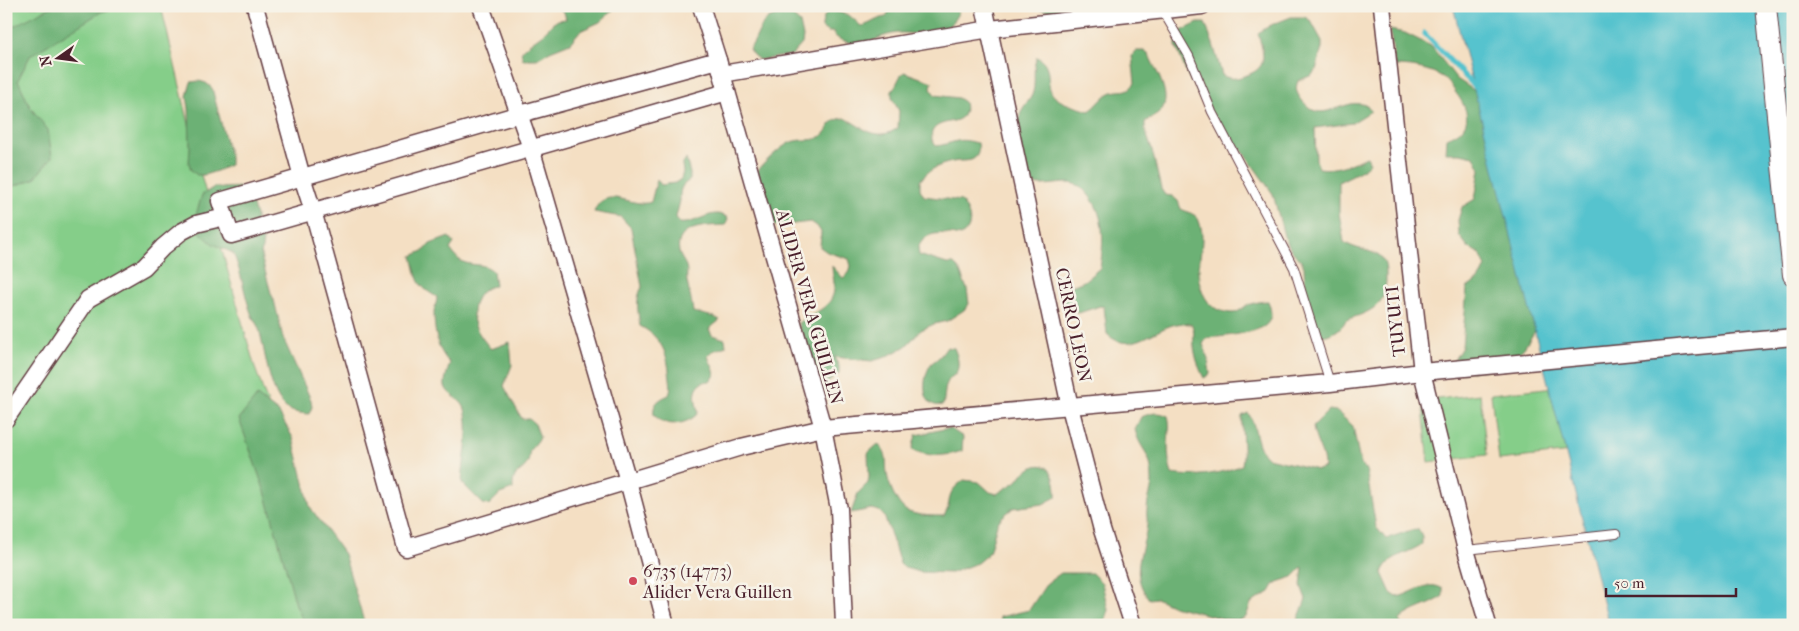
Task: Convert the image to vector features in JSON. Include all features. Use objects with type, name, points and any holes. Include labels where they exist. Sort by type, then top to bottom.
[{"type":"street","points":[[255,6],[406,548],[741,448],[823,428],[1330,383],[1422,372],[1793,337]]},
{"type":"street","points":[[481,6],[531,148],[628,481],[666,625]]},
{"type":"street","name":"ALIDER VERA GUILLEN","points":[[701,6],[823,428],[839,510],[839,624]]},
{"type":"street","name":"CERRO LEON","points":[[984,6],[1070,407],[1102,530],[1132,625]]},
{"type":"street","points":[[726,92],[231,235],[220,201],[520,114],[720,67],[990,29],[1202,6]]},
{"type":"street","name":"TUYUTI","points":[[1382,6],[1422,372],[1466,550],[1488,625]]},
{"type":"street","points":[[1766,6],[1793,275]]},
{"type":"street","points":[[6,419],[88,299],[144,267],[181,232],[196,224],[226,217]]},
{"type":"lane","points":[[1161,10],[1189,56],[1212,112],[1294,268],[1330,383]]},
{"type":"lane","points":[[1466,550],[1616,534]]},
{"type":"green space","points":[[6,6],[161,6],[202,179],[255,368],[349,625],[6,625]]},
{"type":"green space","points":[[53,6],[124,6],[101,12],[30,56],[18,80],[30,107],[48,130],[52,157],[34,179],[6,189],[6,30]]},
{"type":"green space","points":[[559,6],[616,7],[600,22],[580,31],[570,43],[550,51],[537,59],[523,59],[521,52],[525,47],[543,34],[552,24],[558,20],[566,19],[564,12]]},
{"type":"green space","points":[[887,6],[960,6],[953,22],[944,30],[933,35],[896,33],[859,46],[839,39],[834,35],[835,32],[828,32],[822,28],[822,22],[830,9],[850,16],[861,26],[886,17],[889,11]]},
{"type":"green space","points":[[1040,6],[1131,6],[1097,11],[1062,13],[1040,9]]},
{"type":"green space","points":[[790,14],[800,23],[803,37],[802,44],[792,55],[759,60],[749,49],[763,24],[772,17]]},
{"type":"green space","points":[[1291,17],[1305,17],[1311,21],[1322,41],[1316,70],[1312,75],[1297,83],[1296,90],[1301,99],[1307,106],[1318,112],[1351,104],[1367,105],[1371,111],[1352,123],[1315,128],[1316,160],[1319,168],[1325,169],[1343,166],[1367,157],[1370,163],[1367,166],[1339,182],[1339,213],[1344,242],[1375,254],[1383,260],[1386,271],[1385,287],[1383,295],[1376,306],[1363,314],[1346,320],[1336,331],[1322,336],[1317,330],[1306,304],[1304,267],[1291,250],[1284,236],[1273,194],[1200,97],[1186,72],[1176,46],[1177,33],[1198,23],[1205,23],[1222,75],[1231,78],[1241,77],[1257,70],[1263,61],[1258,33],[1271,25]]},
{"type":"green space","points":[[1390,30],[1405,33],[1431,46],[1457,79],[1481,95],[1539,325],[1524,348],[1503,368],[1462,372],[1454,360],[1462,347],[1467,288],[1478,280],[1486,267],[1480,254],[1468,247],[1459,235],[1458,220],[1462,207],[1475,199],[1480,169],[1474,156],[1446,153],[1447,138],[1461,130],[1465,125],[1466,113],[1464,107],[1450,85],[1440,76],[1421,69],[1395,66]]},
{"type":"green space","points":[[1136,51],[1144,51],[1149,55],[1164,90],[1164,105],[1159,113],[1145,122],[1145,130],[1152,150],[1161,189],[1165,195],[1172,196],[1178,201],[1181,209],[1194,215],[1199,221],[1202,231],[1199,281],[1202,292],[1209,303],[1216,309],[1230,313],[1235,313],[1249,305],[1268,301],[1271,310],[1269,321],[1263,327],[1239,334],[1207,338],[1203,344],[1210,374],[1204,378],[1195,354],[1192,325],[1181,323],[1139,340],[1118,341],[1107,334],[1104,307],[1100,306],[1079,313],[1066,309],[1062,303],[1064,289],[1084,281],[1100,268],[1103,237],[1100,217],[1092,199],[1078,185],[1068,183],[1036,185],[1026,182],[1019,147],[1018,129],[1021,112],[1033,92],[1037,57],[1045,64],[1050,90],[1053,95],[1065,103],[1089,111],[1110,93],[1132,87],[1135,83],[1132,56]]},
{"type":"green space","points":[[904,72],[932,82],[931,89],[935,95],[958,98],[964,102],[965,111],[963,116],[941,124],[932,132],[932,140],[936,146],[960,140],[978,143],[978,153],[974,159],[947,163],[937,167],[920,181],[920,189],[924,196],[961,201],[969,215],[970,224],[961,236],[942,233],[931,235],[921,242],[918,248],[919,255],[947,264],[954,264],[959,269],[967,289],[969,304],[964,310],[947,321],[921,330],[906,346],[886,357],[872,361],[834,357],[839,366],[839,373],[828,382],[815,378],[798,323],[820,310],[829,302],[834,290],[832,266],[843,278],[849,273],[851,266],[849,259],[827,252],[820,247],[821,232],[811,222],[776,226],[769,222],[757,172],[786,145],[795,141],[818,138],[831,123],[839,119],[845,118],[876,134],[883,134],[898,128],[899,111],[892,98],[892,90]]},
{"type":"green space","points":[[199,81],[206,83],[212,88],[230,157],[230,165],[204,175],[197,175],[191,170],[189,163],[189,109],[187,96],[191,82]]},
{"type":"green space","points":[[686,159],[690,180],[682,186],[676,217],[679,223],[686,223],[716,214],[728,218],[726,225],[702,227],[687,232],[679,243],[679,252],[687,268],[687,282],[693,312],[720,320],[709,329],[712,335],[725,339],[726,346],[713,351],[708,356],[715,375],[711,381],[700,384],[697,387],[696,402],[698,413],[688,421],[673,424],[663,422],[654,415],[654,408],[657,402],[669,395],[670,380],[668,364],[661,345],[652,334],[640,326],[638,301],[642,287],[631,228],[621,217],[594,212],[605,199],[651,202],[657,179],[661,185],[675,183],[681,179],[682,165]]},
{"type":"green space","points":[[214,187],[242,187],[251,200],[256,215],[256,222],[263,240],[261,256],[283,338],[311,400],[312,407],[309,414],[286,408],[275,391],[268,370],[259,329],[249,308],[239,268],[233,253],[213,244],[193,225],[202,195]]},
{"type":"green space","points":[[449,237],[454,243],[450,249],[458,259],[466,263],[486,267],[493,271],[495,286],[484,290],[477,298],[473,310],[474,322],[479,333],[491,349],[510,342],[512,365],[504,386],[522,419],[529,419],[535,424],[540,437],[530,450],[526,466],[514,478],[513,489],[500,494],[489,505],[483,504],[462,483],[467,439],[465,408],[449,393],[445,386],[450,363],[439,346],[436,333],[434,312],[437,297],[425,289],[418,281],[412,256],[425,250],[430,244]]},
{"type":"green space","points":[[947,347],[954,348],[958,367],[956,374],[947,383],[943,405],[936,405],[930,403],[927,398],[925,391],[926,377],[931,364]]},
{"type":"green space","points":[[1582,384],[1589,450],[1499,460],[1491,394]]},
{"type":"green space","points":[[1480,394],[1487,455],[1429,462],[1422,401]]},
{"type":"green space","points":[[257,396],[279,413],[293,438],[310,507],[344,554],[365,625],[305,625],[296,605],[266,495],[239,419]]},
{"type":"green space","points":[[1329,410],[1336,411],[1353,426],[1361,464],[1366,469],[1376,527],[1386,539],[1411,530],[1419,530],[1422,536],[1422,544],[1389,562],[1385,567],[1382,573],[1391,593],[1397,597],[1426,586],[1437,586],[1443,589],[1443,596],[1405,616],[1400,620],[1401,625],[1296,625],[1306,599],[1301,586],[1303,567],[1293,577],[1280,581],[1274,585],[1270,592],[1251,603],[1246,617],[1239,620],[1225,619],[1173,606],[1156,598],[1149,599],[1139,580],[1138,571],[1147,525],[1147,507],[1152,483],[1149,460],[1135,429],[1141,417],[1155,413],[1168,416],[1168,453],[1172,474],[1198,475],[1216,473],[1242,465],[1242,416],[1248,413],[1260,448],[1268,458],[1317,470],[1324,468],[1323,458],[1313,426]]},
{"type":"green space","points":[[951,429],[963,437],[962,451],[937,455],[912,450],[916,435]]},
{"type":"green space","points":[[878,444],[886,458],[888,478],[894,495],[901,506],[909,512],[926,516],[944,516],[953,489],[964,480],[979,482],[990,492],[997,494],[1017,481],[1024,473],[1040,465],[1045,466],[1053,475],[1056,497],[1043,504],[1013,508],[1001,518],[997,524],[989,553],[977,563],[951,573],[919,572],[905,568],[900,564],[884,516],[879,511],[872,509],[851,513],[858,493],[868,483],[868,453]]},
{"type":"green space","points":[[1061,573],[1092,573],[1102,583],[1108,610],[1104,625],[999,625],[1000,617],[1029,610],[1047,583]]},
{"type":"water","points":[[1453,6],[1793,6],[1793,625],[1609,625]]},
{"type":"waterway","points":[[1424,33],[1477,89]]},
{"type":"place","name":"6735 (14773) Alider Vera Guillen","points":[[633,581]]}]
